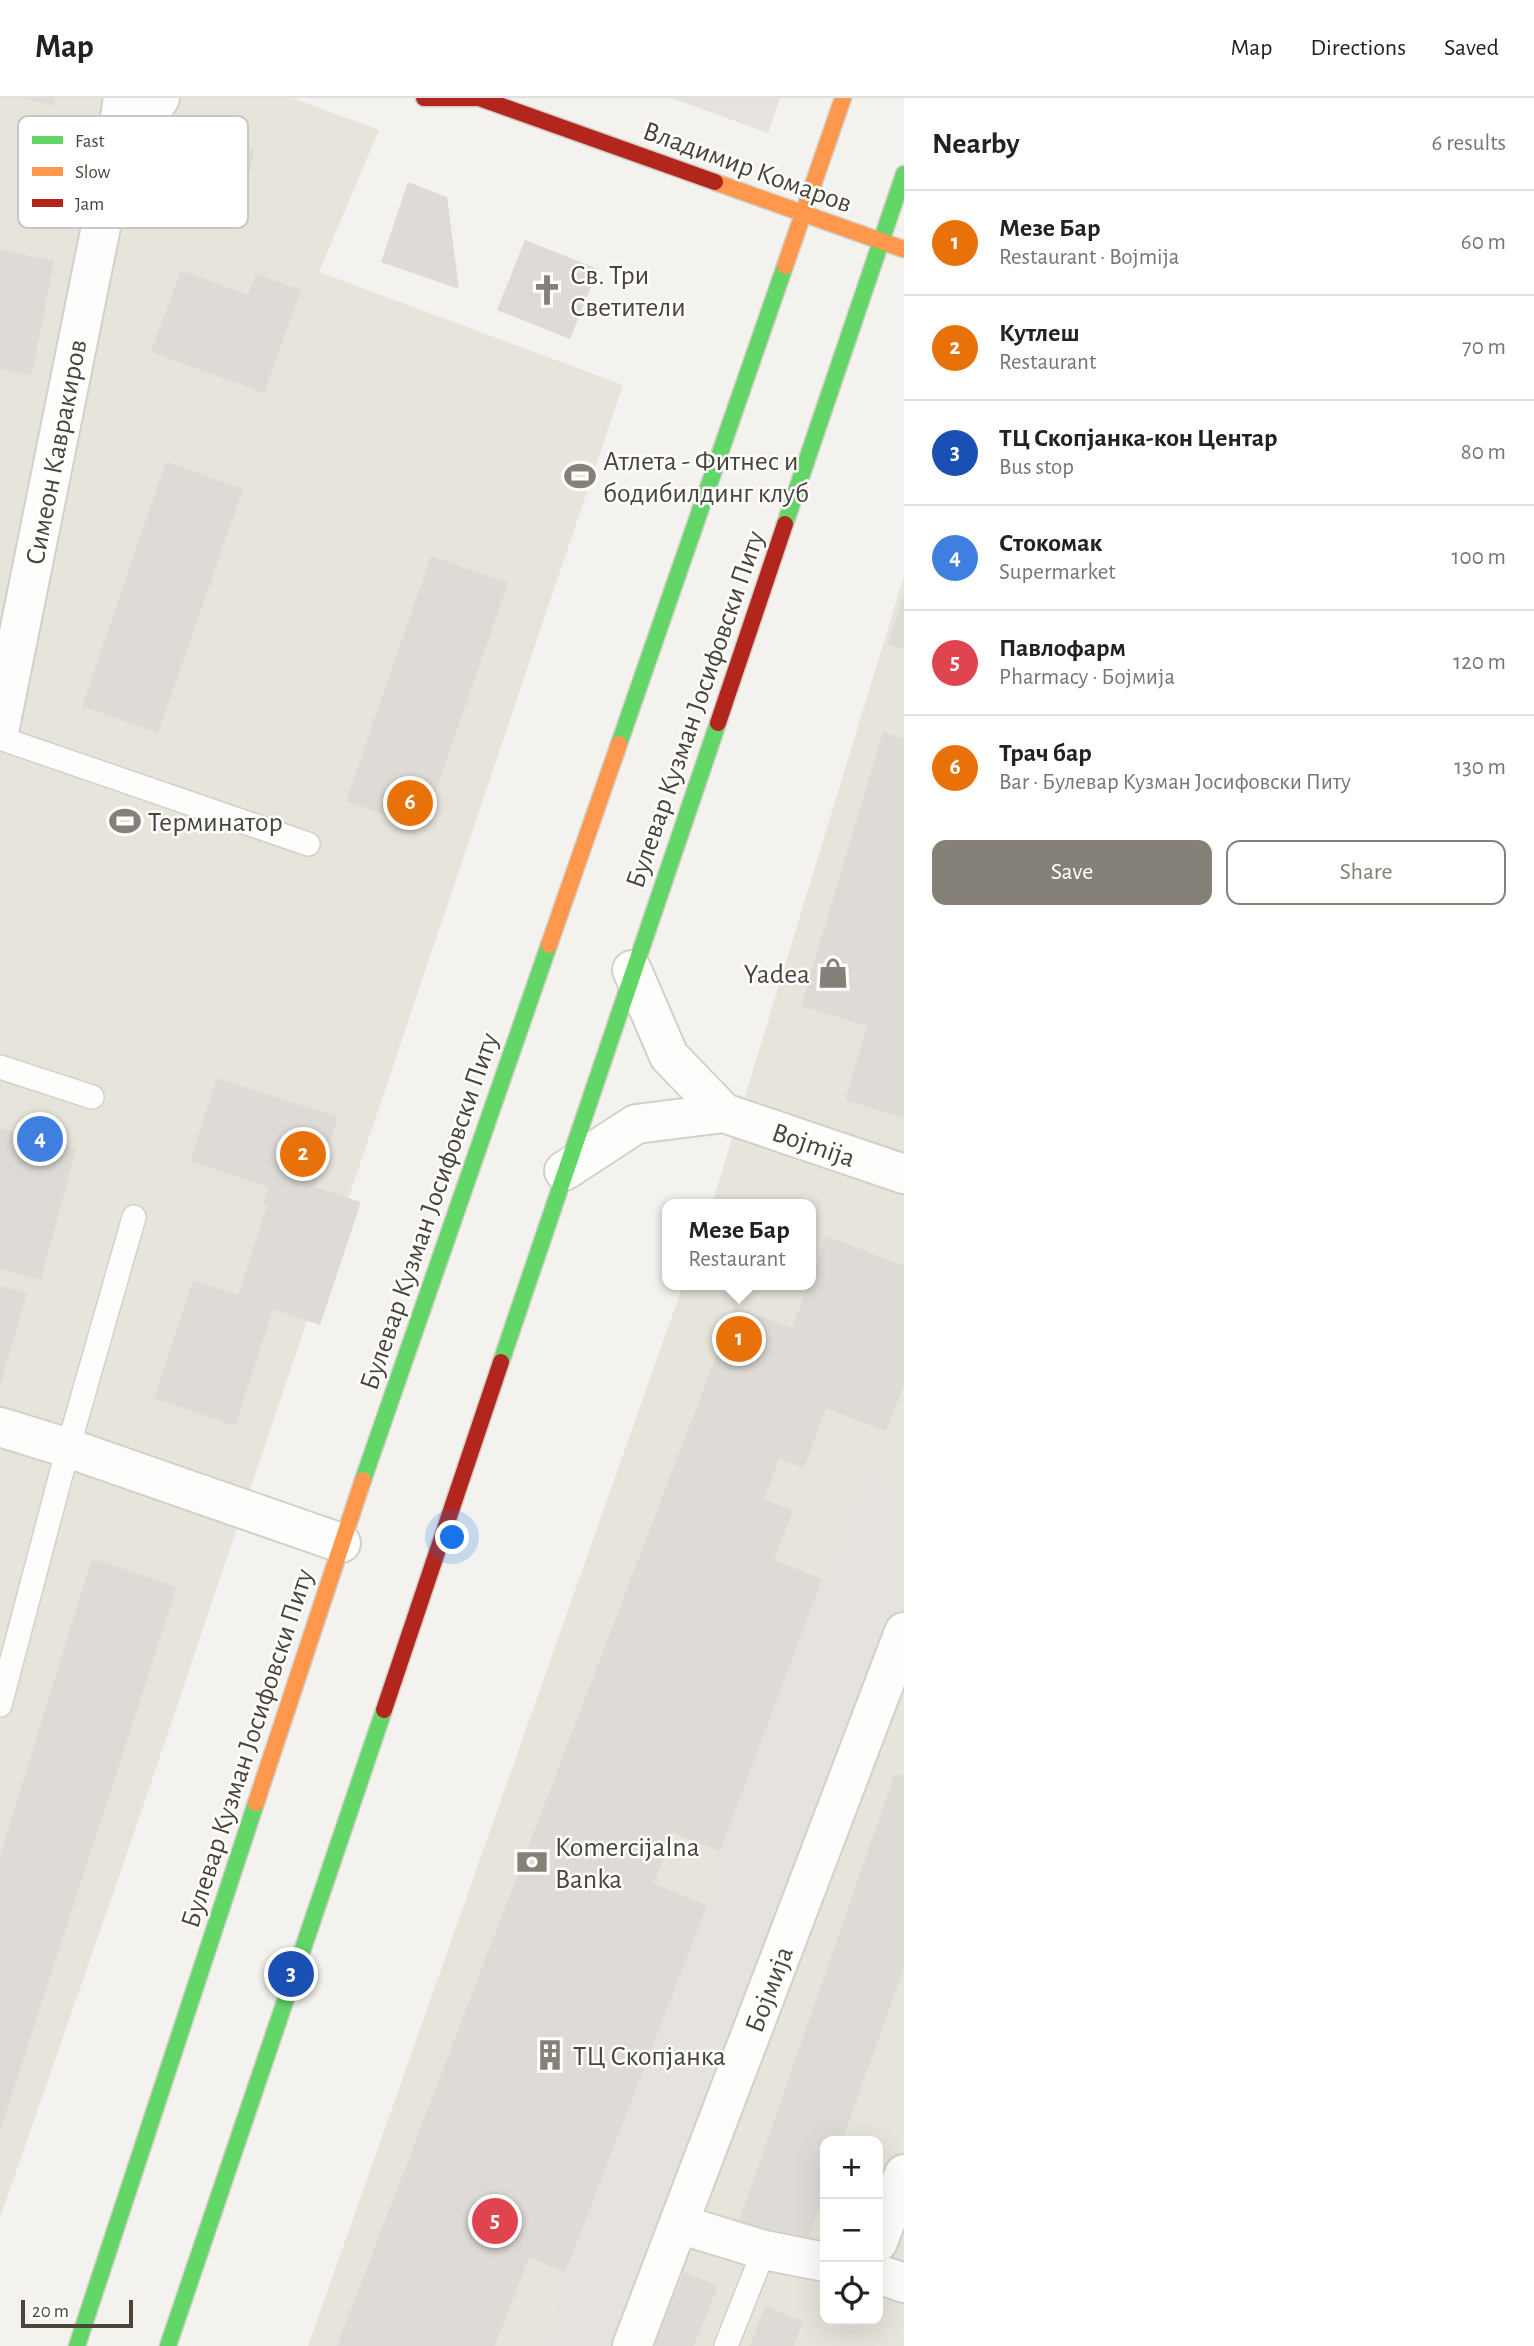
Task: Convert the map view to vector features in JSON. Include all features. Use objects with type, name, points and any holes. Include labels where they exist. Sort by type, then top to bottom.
[{"type":"street","name":"Симеон Кавракиров","points":[[120,116],[123,98]]},
{"type":"street","name":"Симеон Кавракиров","points":[[148,116],[160,98]]},
{"type":"street","name":"Владимир Комаров","points":[[424,98],[479,98],[880,241]]},
{"type":"street","name":"Булевар Кузман Јосифовски Питу","points":[[77,2346],[341,1543],[843,98]]},
{"type":"street","points":[[904,174],[880,241],[904,249]]},
{"type":"street","name":"Симеон Кавракиров","points":[[0,727],[101,228]]},
{"type":"street","name":"Булевар Кузман Јосифовски Питу","points":[[168,2346],[632,970],[855,324],[880,241]]},
{"type":"street","points":[[632,970],[669,1056],[724,1113]]},
{"type":"street","points":[[564,1171],[636,1124],[724,1113]]},
{"type":"street","name":"Bojmija","points":[[724,1113],[904,1174]]},
{"type":"street","points":[[0,1427],[341,1543]]},
{"type":"street","name":"Бојмија","points":[[632,2346],[904,1632]]},
{"type":"street","points":[[883,2229],[904,2174]]},
{"type":"street","points":[[679,2224],[764,2250],[820,2261]]},
{"type":"street","points":[[883,2276],[904,2283]]},
{"type":"lane","points":[[0,738],[308,844]]},
{"type":"lane","points":[[0,1067],[92,1097]]},
{"type":"lane","points":[[0,1705],[68,1448],[134,1217]]},
{"type":"lane","points":[[726,2346],[764,2250]]},
{"type":"shaded area","points":[[0,98],[292,98],[379,130],[319,272],[623,385],[131,1842],[0,2218]]},
{"type":"shaded area","points":[[671,98],[780,98],[768,133]]},
{"type":"shaded area","points":[[904,576],[904,2346],[308,2346],[681,1290],[816,1290],[816,1199],[714,1199]]},
{"type":"shaded area","points":[[867,1472],[904,1485],[904,1632],[632,2346],[543,2346],[565,2273],[707,1905],[720,1851],[822,1579]]},
{"type":"building","points":[[23,98],[55,98],[53,106]]},
{"type":"building","points":[[248,149],[254,150],[248,182]]},
{"type":"building","points":[[408,182],[447,197],[459,289],[381,262]]},
{"type":"building","name":"Св. Три Светители","points":[[525,240],[598,269],[570,339],[497,310]]},
{"type":"building","points":[[0,250],[54,261],[32,375],[0,369]]},
{"type":"building","points":[[181,270],[248,295],[256,274],[301,290],[264,393],[151,352]]},
{"type":"building","points":[[166,462],[243,489],[158,733],[82,706]]},
{"type":"building","points":[[431,556],[508,583],[423,828],[346,801]]},
{"type":"building","points":[[904,596],[904,649],[888,644]]},
{"type":"building","points":[[883,732],[904,739],[904,1118],[845,1100],[867,1026],[801,1006]]},
{"type":"building","points":[[217,1078],[338,1117],[315,1187],[361,1202],[320,1325],[273,1309],[235,1426],[154,1398],[193,1280],[238,1295],[267,1206],[263,1204],[268,1187],[190,1161]]},
{"type":"building","points":[[0,1128],[76,1149],[41,1280],[0,1269]]},
{"type":"building","points":[[827,1236],[904,1266],[904,1385],[886,1431],[826,1408],[804,1468],[779,1459],[764,1499],[793,1511],[774,1560],[822,1579],[720,1851],[673,1833],[654,1884],[707,1905],[565,2273],[529,2257],[495,2346],[337,2346],[735,1307],[792,1328],[806,1290],[816,1290],[816,1265]]},
{"type":"building","points":[[0,1286],[27,1293],[1,1383],[0,1383]]},
{"type":"building","points":[[92,1558],[177,1587],[0,2131],[0,1856]]},
{"type":"building","points":[[895,1773],[904,1776],[904,1968],[844,2136],[820,2136],[820,2204],[804,2249],[737,2227]]},
{"type":"building","points":[[684,2272],[718,2285],[694,2346],[654,2346]]},
{"type":"building","points":[[765,2306],[803,2321],[794,2346],[750,2346]]},
{"type":"traffic: fast","points":[[785,524],[904,174]]},
{"type":"traffic: fast","points":[[619,744],[785,266]]},
{"type":"traffic: fast","points":[[501,1362],[718,723]]},
{"type":"traffic: fast","points":[[363,1480],[549,945]]},
{"type":"traffic: fast","points":[[168,2346],[384,1710]]},
{"type":"traffic: fast","points":[[77,2346],[256,1803]]},
{"type":"traffic: slow","points":[[785,266],[843,98]]},
{"type":"traffic: slow","points":[[715,182],[903,249]]},
{"type":"traffic: slow","points":[[549,945],[619,744]]},
{"type":"traffic: slow","points":[[256,1803],[363,1480]]},
{"type":"traffic: jam","points":[[424,98],[480,98]]},
{"type":"traffic: jam","points":[[479,98],[715,182]]},
{"type":"traffic: jam","points":[[718,723],[785,524]]},
{"type":"traffic: jam","points":[[384,1710],[501,1362]]},
{"type":"place","name":"Св. Три Светители","points":[[547,290]]},
{"type":"place","name":"Атлета - Фитнес и бодибилдинг клуб","points":[[580,476]]},
{"type":"place","name":"Трач бар","points":[[410,803]]},
{"type":"place","name":"Терминатор","points":[[125,821]]},
{"type":"place","name":"Yadea","points":[[833,973]]},
{"type":"place","name":"Стокомак","points":[[40,1139]]},
{"type":"place","name":"Кутлеш","points":[[303,1154]]},
{"type":"place","name":"Мезе Бар","points":[[739,1339]]},
{"type":"place","name":"Komercijalna Banka","points":[[532,1862]]},
{"type":"place","name":"ТЦ Скопјанка-кон Центар","points":[[291,1974]]},
{"type":"place","name":"ТЦ Скопјанка","points":[[550,2055]]},
{"type":"place","name":"Павлофарм","points":[[495,2221]]}]
